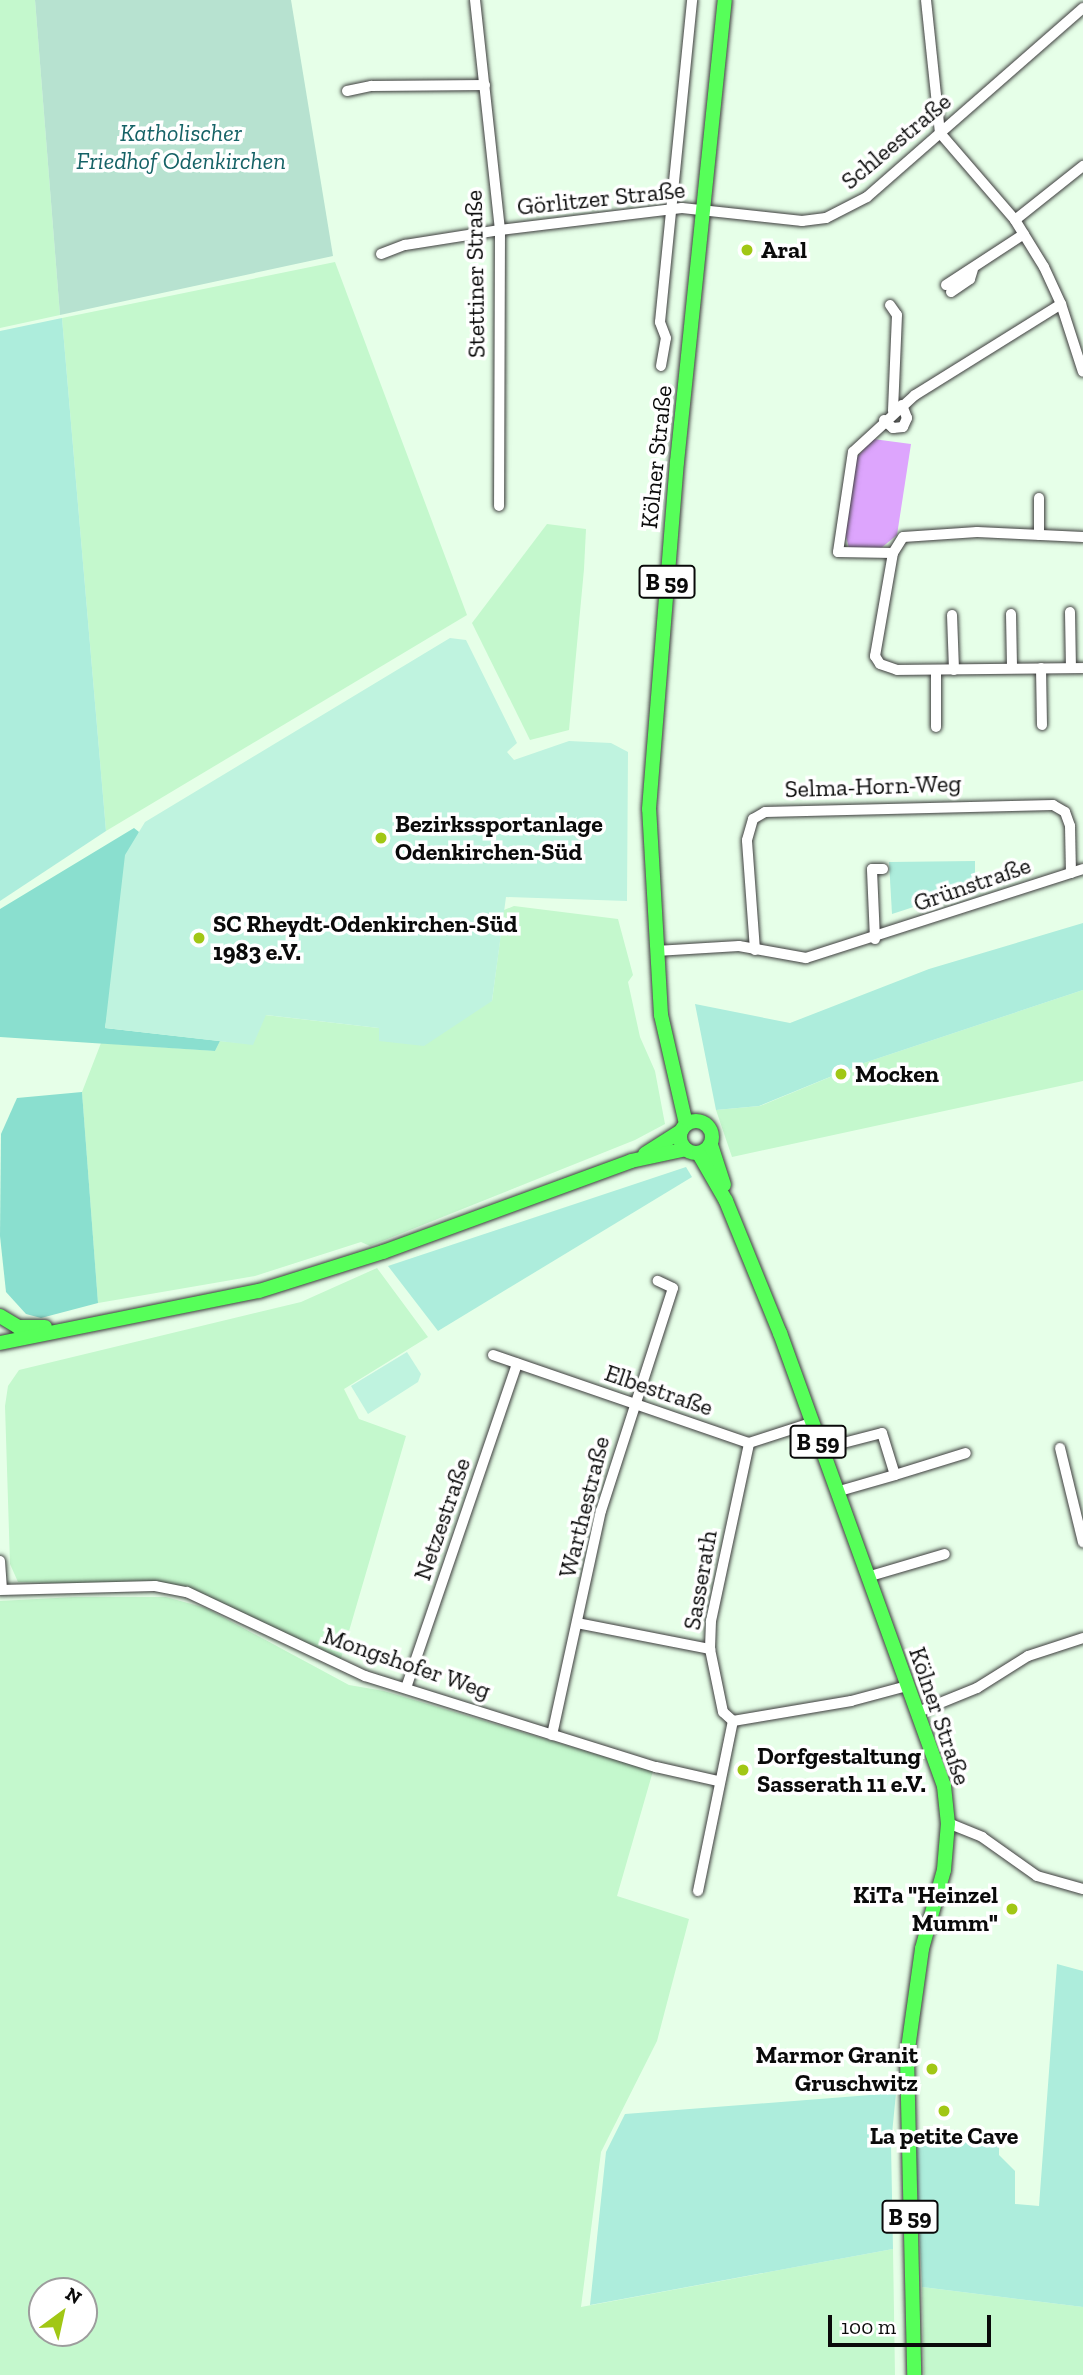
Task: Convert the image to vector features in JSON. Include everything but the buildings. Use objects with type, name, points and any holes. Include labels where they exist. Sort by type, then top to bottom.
[{"type":"main road","name":"Kölner Straße","points":[[725,0],[702,208],[649,808],[656,951],[666,1045],[698,1150],[726,1200],[780,1333],[944,1786],[948,1823],[944,1870],[922,1949],[907,2056],[914,2375]]},
{"type":"main road","name":"Kölner Straße","points":[[690,1125],[711,1131],[698,1150]]},
{"type":"main road","points":[[631,1161],[690,1125]]},
{"type":"main road","points":[[0,1343],[259,1291],[383,1252],[631,1161],[698,1150]]},
{"type":"main road","points":[[0,1316],[18,1327],[119,1320]]},
{"type":"street","name":"Stettiner Straße","points":[[475,0],[500,230],[499,506]]},
{"type":"street","name":"Kölner Straße","points":[[661,366],[666,338],[660,322],[692,0]]},
{"type":"street","points":[[926,0],[940,133],[1024,234],[1061,304],[1083,372]]},
{"type":"street","name":"Schleestraße","points":[[702,208],[802,221],[826,218],[867,197],[1083,8]]},
{"type":"street","points":[[346,91],[371,86],[485,85]]},
{"type":"street","points":[[1015,220],[1083,166]]},
{"type":"street","name":"Görlitzer Straße","points":[[381,254],[405,245],[500,230],[671,209],[702,208]]},
{"type":"street","points":[[949,288],[1024,234]]},
{"type":"street","points":[[893,553],[838,552],[849,459],[897,408],[1061,304]]},
{"type":"street","points":[[884,420],[893,428],[903,427],[907,418],[897,408],[897,315],[890,305]]},
{"type":"street","points":[[1039,498],[1039,535]]},
{"type":"street","points":[[1070,612],[1077,668],[897,670],[880,664],[875,656],[893,553],[903,537],[921,533],[1083,537]]},
{"type":"street","points":[[1010,614],[1012,668]]},
{"type":"street","points":[[952,615],[954,670]]},
{"type":"street","points":[[1041,668],[1042,725]]},
{"type":"street","points":[[936,671],[936,727]]},
{"type":"street","name":"Selma-Horn-Weg","points":[[755,950],[747,840],[753,819],[765,812],[1053,805],[1065,812],[1070,826],[1071,873]]},
{"type":"street","name":"Grünstraße","points":[[875,939],[873,869],[883,869]]},
{"type":"street","name":"Grünstraße","points":[[656,951],[691,947],[755,950],[806,958],[875,939],[1083,869]]},
{"type":"street","name":"Warthestraße","points":[[552,1735],[601,1511],[673,1287],[658,1282]]},
{"type":"street","name":"Elbestraße","points":[[493,1355],[749,1443]]},
{"type":"street","name":"Netzestraße","points":[[406,1688],[517,1363]]},
{"type":"street","points":[[749,1443],[811,1423]]},
{"type":"street","points":[[820,1449],[882,1433],[895,1475]]},
{"type":"street","name":"Sasserath","points":[[733,1721],[723,1712],[710,1649],[711,1621],[749,1443]]},
{"type":"street","points":[[1060,1448],[1083,1542]]},
{"type":"street","points":[[836,1492],[966,1453]]},
{"type":"street","points":[[867,1577],[945,1554]]},
{"type":"street","points":[[0,1561],[1,1590]]},
{"type":"street","name":"Mongshofer Weg","points":[[1,1590],[155,1586],[187,1592],[332,1663],[656,1767],[718,1781]]},
{"type":"street","points":[[577,1623],[710,1649]]},
{"type":"street","points":[[918,1712],[977,1688],[1028,1656],[1083,1638]]},
{"type":"street","points":[[698,1891],[718,1799],[718,1781],[733,1721],[851,1701],[907,1686]]},
{"type":"street","points":[[948,1823],[974,1832],[1037,1876],[1083,1889]]},
{"type":"green space","points":[[0,0],[35,0],[60,315],[0,328]]},
{"type":"green space","name":"Katholischer Friedhof Odenkirchen","points":[[35,0],[291,0],[333,256],[60,315]]},
{"type":"green space","points":[[335,262],[467,615],[106,831],[62,318]]},
{"type":"green space","points":[[547,524],[586,529],[584,569],[569,730],[530,740],[472,623]]},
{"type":"green space","name":"Bezirkssportanlage Odenkirchen-Süd","points":[[450,638],[466,640],[517,743],[507,752],[514,760],[569,741],[611,743],[628,752],[627,901],[506,897],[492,1001],[424,1046],[379,1041],[379,1028],[266,1015],[253,1045],[105,1028],[125,855],[145,822]]},
{"type":"green space","points":[[514,906],[618,919],[633,975],[628,982],[640,1037],[655,1071],[665,1124],[635,1140],[370,1246],[361,1242],[255,1276],[98,1303],[82,1092],[101,1043],[215,1051],[220,1041],[252,1044],[265,1015],[379,1028],[492,1001],[504,910]]},
{"type":"green space","points":[[1083,990],[1083,1081],[732,1157],[716,1110],[760,1106],[864,1063]]},
{"type":"green space","points":[[377,1268],[428,1337],[344,1389],[359,1419],[406,1436],[340,1662],[186,1587],[18,1582],[10,1564],[5,1406],[8,1386],[19,1370],[301,1302]]},
{"type":"green space","points":[[407,1352],[421,1374],[418,1382],[368,1414],[351,1386]]},
{"type":"green space","points":[[74,1597],[166,1597],[206,1608],[349,1685],[384,1691],[653,1771],[617,1896],[689,1919],[657,2041],[601,2152],[581,2307],[893,2249],[895,2375],[0,2375],[0,1601]]},
{"type":"green space","points":[[922,2287],[1083,2307],[1083,2375],[924,2375]]},
{"type":"shaded area","points":[[62,318],[106,831],[0,901],[0,331]]},
{"type":"shaded area","points":[[873,439],[911,444],[897,535],[881,548],[849,548],[845,533],[850,465]]},
{"type":"shaded area","points":[[134,828],[139,832],[105,1028],[220,1041],[215,1051],[0,1037],[0,909]]},
{"type":"shaded area","points":[[975,861],[975,887],[892,914],[889,862]]},
{"type":"shaded area","points":[[1083,923],[1083,990],[864,1063],[759,1106],[716,1110],[695,1004],[790,1023],[929,969]]},
{"type":"shaded area","points":[[82,1092],[98,1303],[41,1318],[26,1314],[6,1292],[0,1236],[1,1134],[17,1098]]},
{"type":"shaded area","points":[[686,1167],[692,1177],[438,1331],[388,1266]]},
{"type":"shaded area","points":[[1057,1964],[1083,1971],[1083,2307],[922,2287],[915,2137],[999,2146],[999,2155],[1015,2171],[1015,2204],[1039,2206]]},
{"type":"shaded area","points":[[896,2093],[891,2144],[893,2249],[590,2305],[606,2152],[625,2114]]},
{"type":"place","name":"Aral","points":[[747,250]]},
{"type":"place","name":"Bezirkssportanlage Odenkirchen-Süd","points":[[381,838]]},
{"type":"place","name":"SC Rheydt-Odenkirchen-Süd 1983 e.V.","points":[[199,938]]},
{"type":"place","name":"Mocken","points":[[841,1074]]},
{"type":"place","name":"Dorfgestaltung Sasserath 11 e.V.","points":[[743,1770]]},
{"type":"place","name":"KiTa \"Heinzel Mumm\"","points":[[1012,1909]]},
{"type":"place","name":"Marmor Granit Gruschwitz","points":[[932,2069]]},
{"type":"place","name":"La petite Cave","points":[[944,2111]]}]
